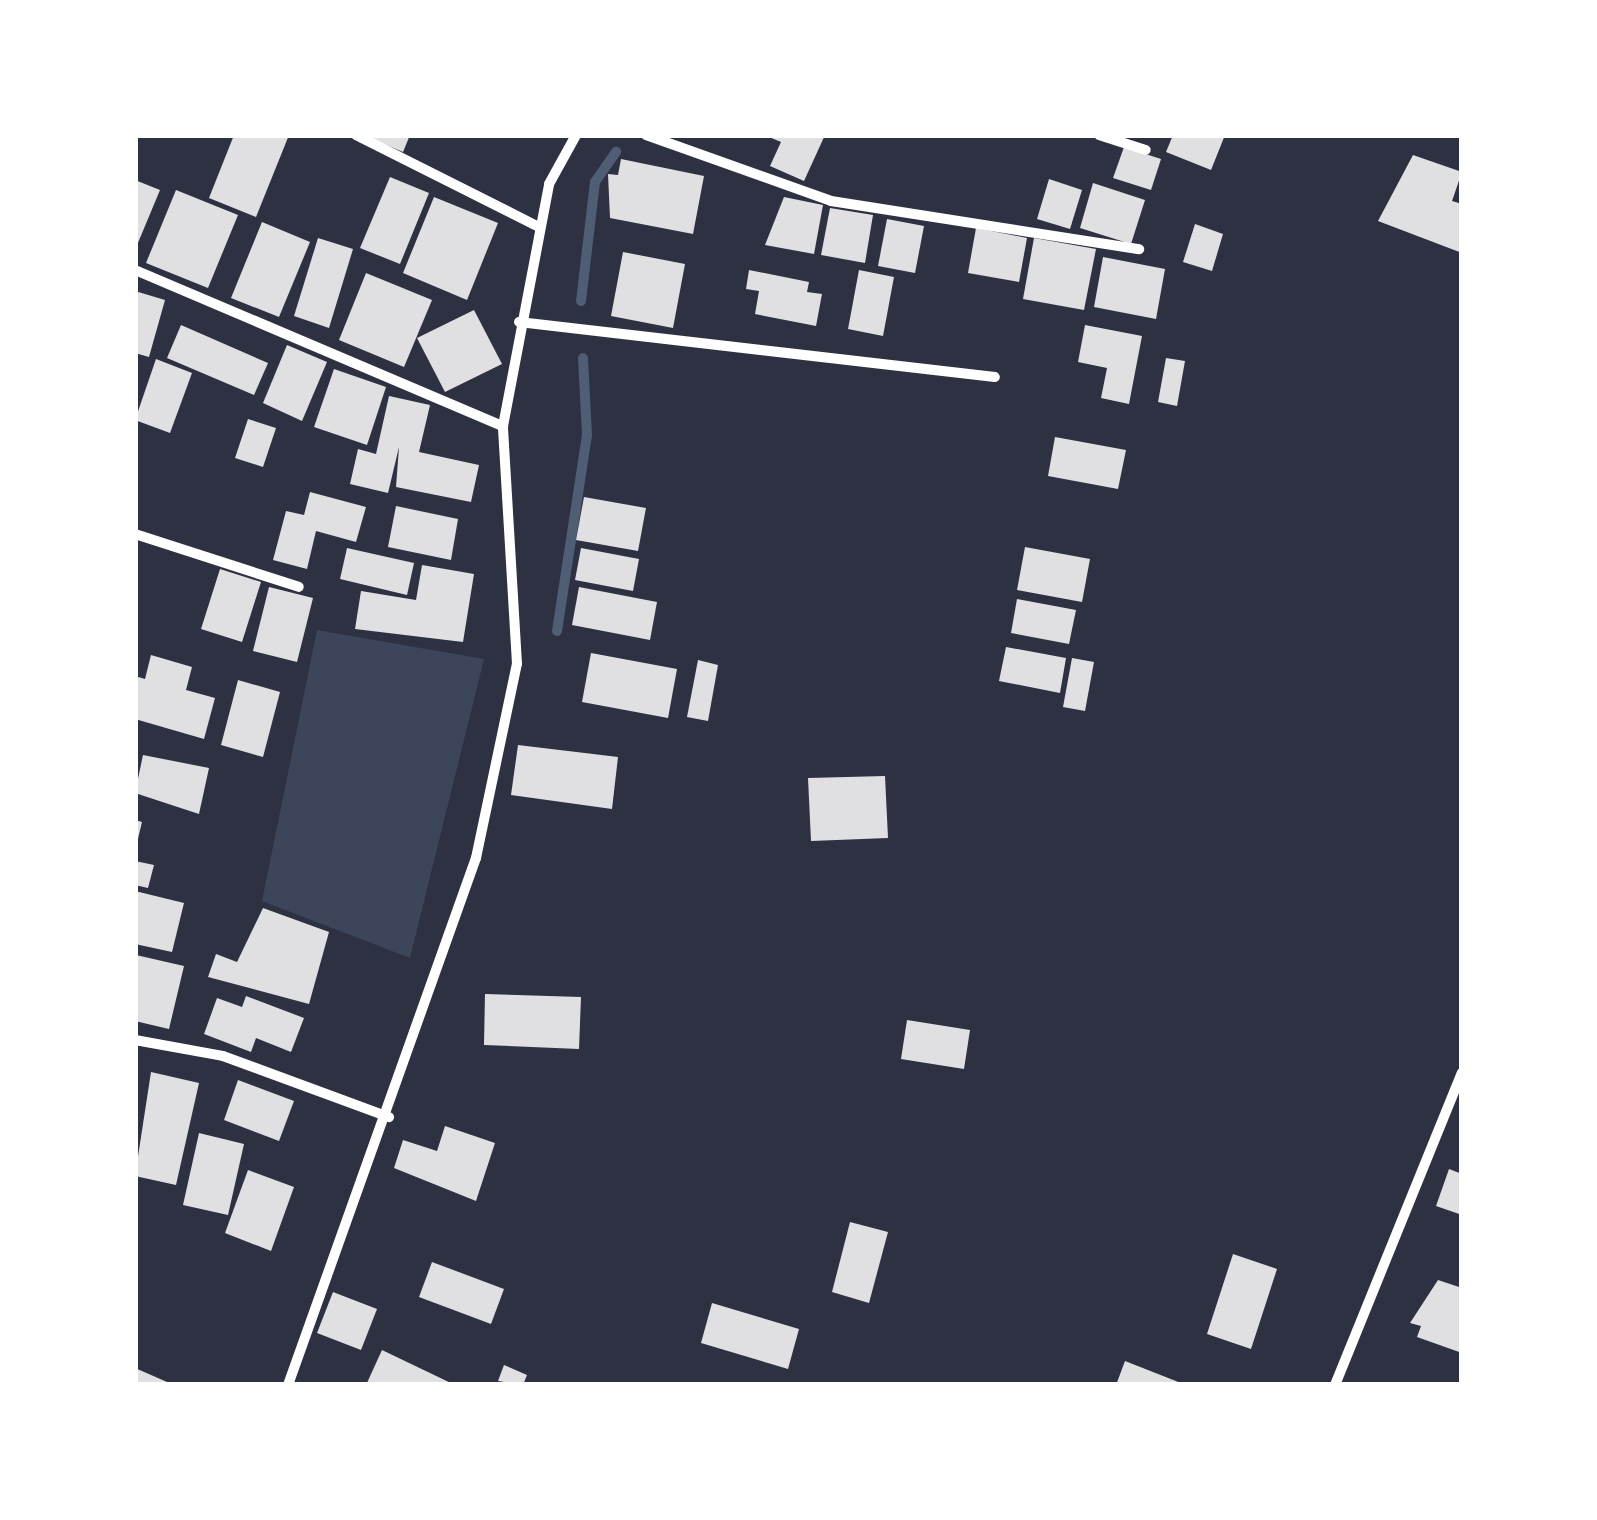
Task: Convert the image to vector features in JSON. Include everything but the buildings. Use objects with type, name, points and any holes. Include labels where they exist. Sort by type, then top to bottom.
[{"type":"street","points":[[356,135],[538,227]]},
{"type":"street","points":[[288,1385],[389,1117],[476,858],[517,664],[503,426],[538,227],[576,135]]},
{"type":"street","points":[[646,135],[830,201],[1140,249]]},
{"type":"street","points":[[1099,135],[1146,150]]},
{"type":"street","points":[[135,270],[503,426]]},
{"type":"street","points":[[519,322],[995,377]]},
{"type":"street","points":[[135,534],[299,587]]},
{"type":"street","points":[[135,1040],[223,1056],[389,1117]]},
{"type":"street","points":[[1334,1385],[1462,1073]]},
{"type":"shaded area","points":[[317,630],[484,659],[410,958],[262,901]]},
{"type":"waterway","points":[[581,301],[595,182],[616,152]]},
{"type":"waterway","points":[[557,631],[587,435],[583,358]]}]
